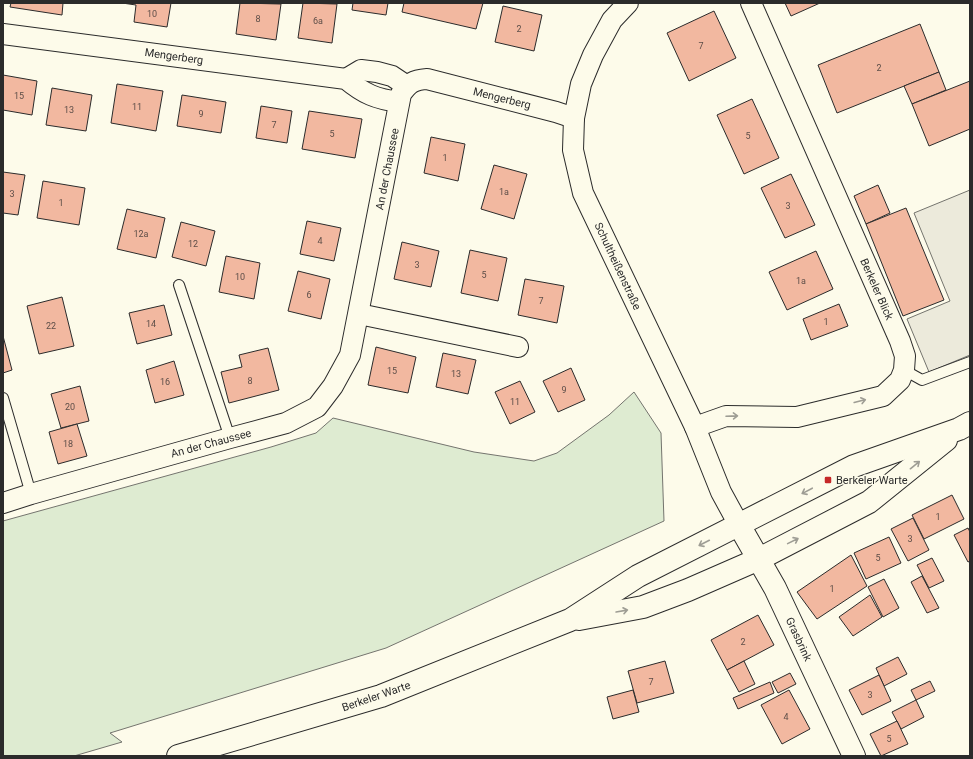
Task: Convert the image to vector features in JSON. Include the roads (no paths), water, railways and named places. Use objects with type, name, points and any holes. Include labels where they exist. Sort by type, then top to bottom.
[{"type":"main road","name":"Berkeler Warte","points":[[178,756],[381,696],[570,620],[638,576],[854,466],[964,426]]},
{"type":"main road","name":"Berkeler Warte","points":[[570,620],[643,607],[688,590],[758,559],[869,502],[964,426]]},
{"type":"main road","name":"Grasbrink","points":[[739,525],[775,588],[854,756]]},
{"type":"street","name":"Schultheißenstraße","points":[[628,3],[612,20],[593,55],[581,84],[574,118],[573,150],[583,193],[695,427],[721,492],[739,525]]},
{"type":"street","name":"Berkeler Blick","points":[[751,3],[900,341],[905,356],[902,375]]},
{"type":"street","name":"Mengerberg","points":[[3,34],[346,79],[361,70],[377,72],[392,76],[402,94],[418,80],[427,79],[574,118]]},
{"type":"street","name":"An der Chaussee","points":[[3,503],[286,423],[317,407],[333,386],[350,354],[402,94]]},
{"type":"street","points":[[359,314],[518,347]]},
{"type":"street","points":[[695,427],[726,416],[797,417],[883,396],[902,375]]},
{"type":"lane","points":[[179,285],[230,438]]},
{"type":"lane","points":[[902,375],[922,380],[970,362]]},
{"type":"lane","points":[[3,398],[31,494]]},
{"type":"place","name":"Berkeler Warte","points":[[828,480]]}]
